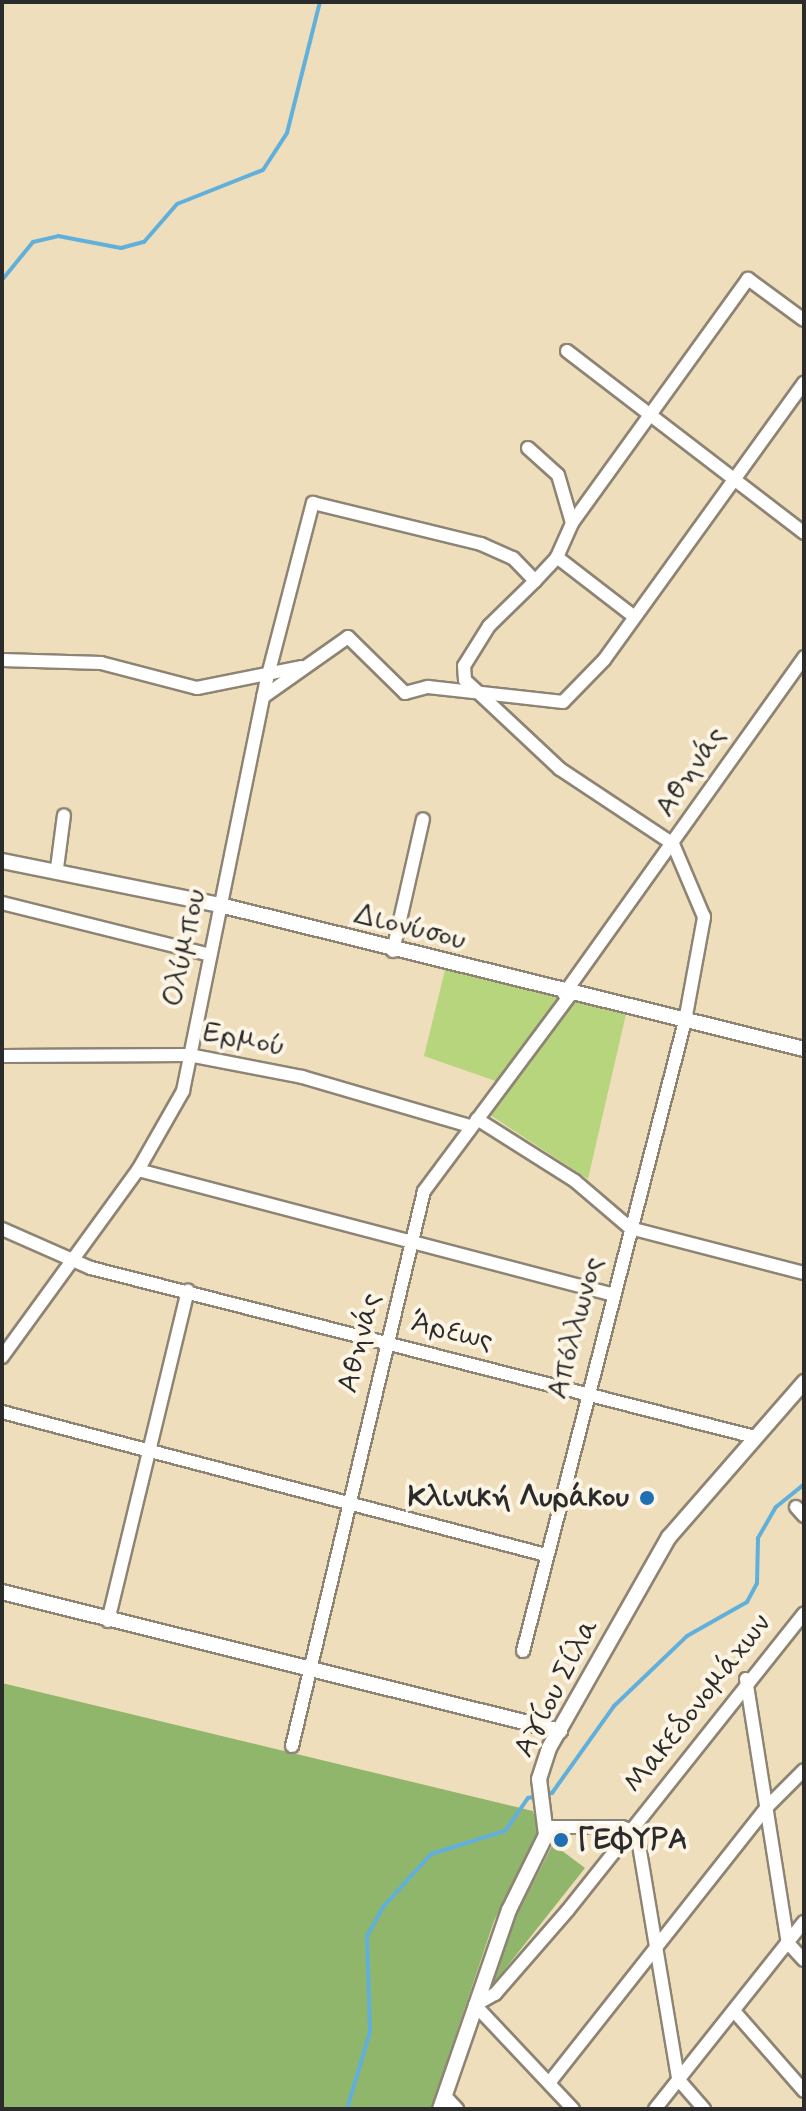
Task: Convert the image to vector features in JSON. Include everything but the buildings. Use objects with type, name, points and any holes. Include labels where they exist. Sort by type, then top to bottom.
[{"type":"street","points":[[673,844],[560,769],[472,691],[464,674],[470,656],[557,557],[572,523],[748,279],[804,320]]},
{"type":"street","points":[[567,351],[804,533]]},
{"type":"street","points":[[263,697],[348,637],[397,690],[472,691],[563,702],[604,660],[632,615],[804,383]]},
{"type":"street","points":[[528,448],[558,475],[572,523]]},
{"type":"street","name":"Ολύμπου","points":[[2,1357],[170,1122],[189,1055],[267,679],[313,503],[481,544],[513,558],[535,581]]},
{"type":"street","points":[[557,557],[632,615]]},
{"type":"street","name":"Αθηνάς","points":[[292,1746],[307,1670],[429,1181],[567,994],[804,657]]},
{"type":"street","points":[[2,660],[101,663],[197,688],[267,679],[304,666]]},
{"type":"street","points":[[57,868],[64,815]]},
{"type":"street","points":[[393,951],[423,819]]},
{"type":"street","name":"Απόλλωνος","points":[[523,1651],[584,1392],[685,1021],[704,917],[673,844]]},
{"type":"street","name":"Διονύσου","points":[[2,861],[57,868],[220,905],[567,994],[804,1049]]},
{"type":"street","points":[[2,903],[210,955]]},
{"type":"street","name":"Ερμού","points":[[2,1056],[189,1055],[302,1077],[474,1122],[575,1181],[630,1228]]},
{"type":"street","points":[[138,1170],[612,1294]]},
{"type":"street","points":[[630,1228],[804,1273]]},
{"type":"street","name":"Άρεως","points":[[2,1229],[70,1262],[755,1437]]},
{"type":"street","points":[[108,1621],[145,1454],[188,1291]]},
{"type":"street","name":"Αγίου Σίλα","points":[[546,1827],[540,1787],[544,1757],[644,1575],[755,1437],[804,1382]]},
{"type":"street","points":[[2,1412],[145,1454],[546,1555]]},
{"type":"street","points":[[2,1592],[108,1621],[560,1731]]},
{"type":"street","name":"Μακεδονομάχων","points":[[475,2005],[495,1994],[633,1829],[746,1679],[804,1613]]},
{"type":"street","points":[[746,1679],[788,1943],[804,1960]]},
{"type":"street","points":[[549,2083],[656,1955],[767,1807],[804,1770]]},
{"type":"street","points":[[457,2109],[443,2102],[475,2005],[546,1827],[633,1829],[642,1845],[656,1955],[678,2079],[704,2109]]},
{"type":"street","points":[[655,2109],[804,1922]]},
{"type":"street","points":[[475,2005],[573,2109]]},
{"type":"street","points":[[734,2011],[804,2091]]},
{"type":"green space","points":[[445,970],[626,1014],[588,1179],[487,1113],[507,1085],[424,1056]]},
{"type":"green space","points":[[2,1683],[533,1811],[539,1830],[494,1921],[431,2109],[2,2109]]},
{"type":"green space","points":[[553,1844],[585,1868],[490,1988],[516,1916]]},
{"type":"waterway","points":[[2,280],[33,242],[58,236],[121,248],[144,242],[177,204],[263,170],[287,133],[320,2]]},
{"type":"waterway","points":[[347,2109],[370,2032],[367,1936],[383,1907],[431,1854],[505,1831],[528,1798],[552,1793],[614,1706],[687,1636],[747,1602],[757,1583],[758,1538],[776,1507],[804,1484]]},
{"type":"place","name":"Κλινική Λυράκου","points":[[647,1498]]},
{"type":"place","name":"ΓΕΦΥΡΑ","points":[[561,1840]]}]
